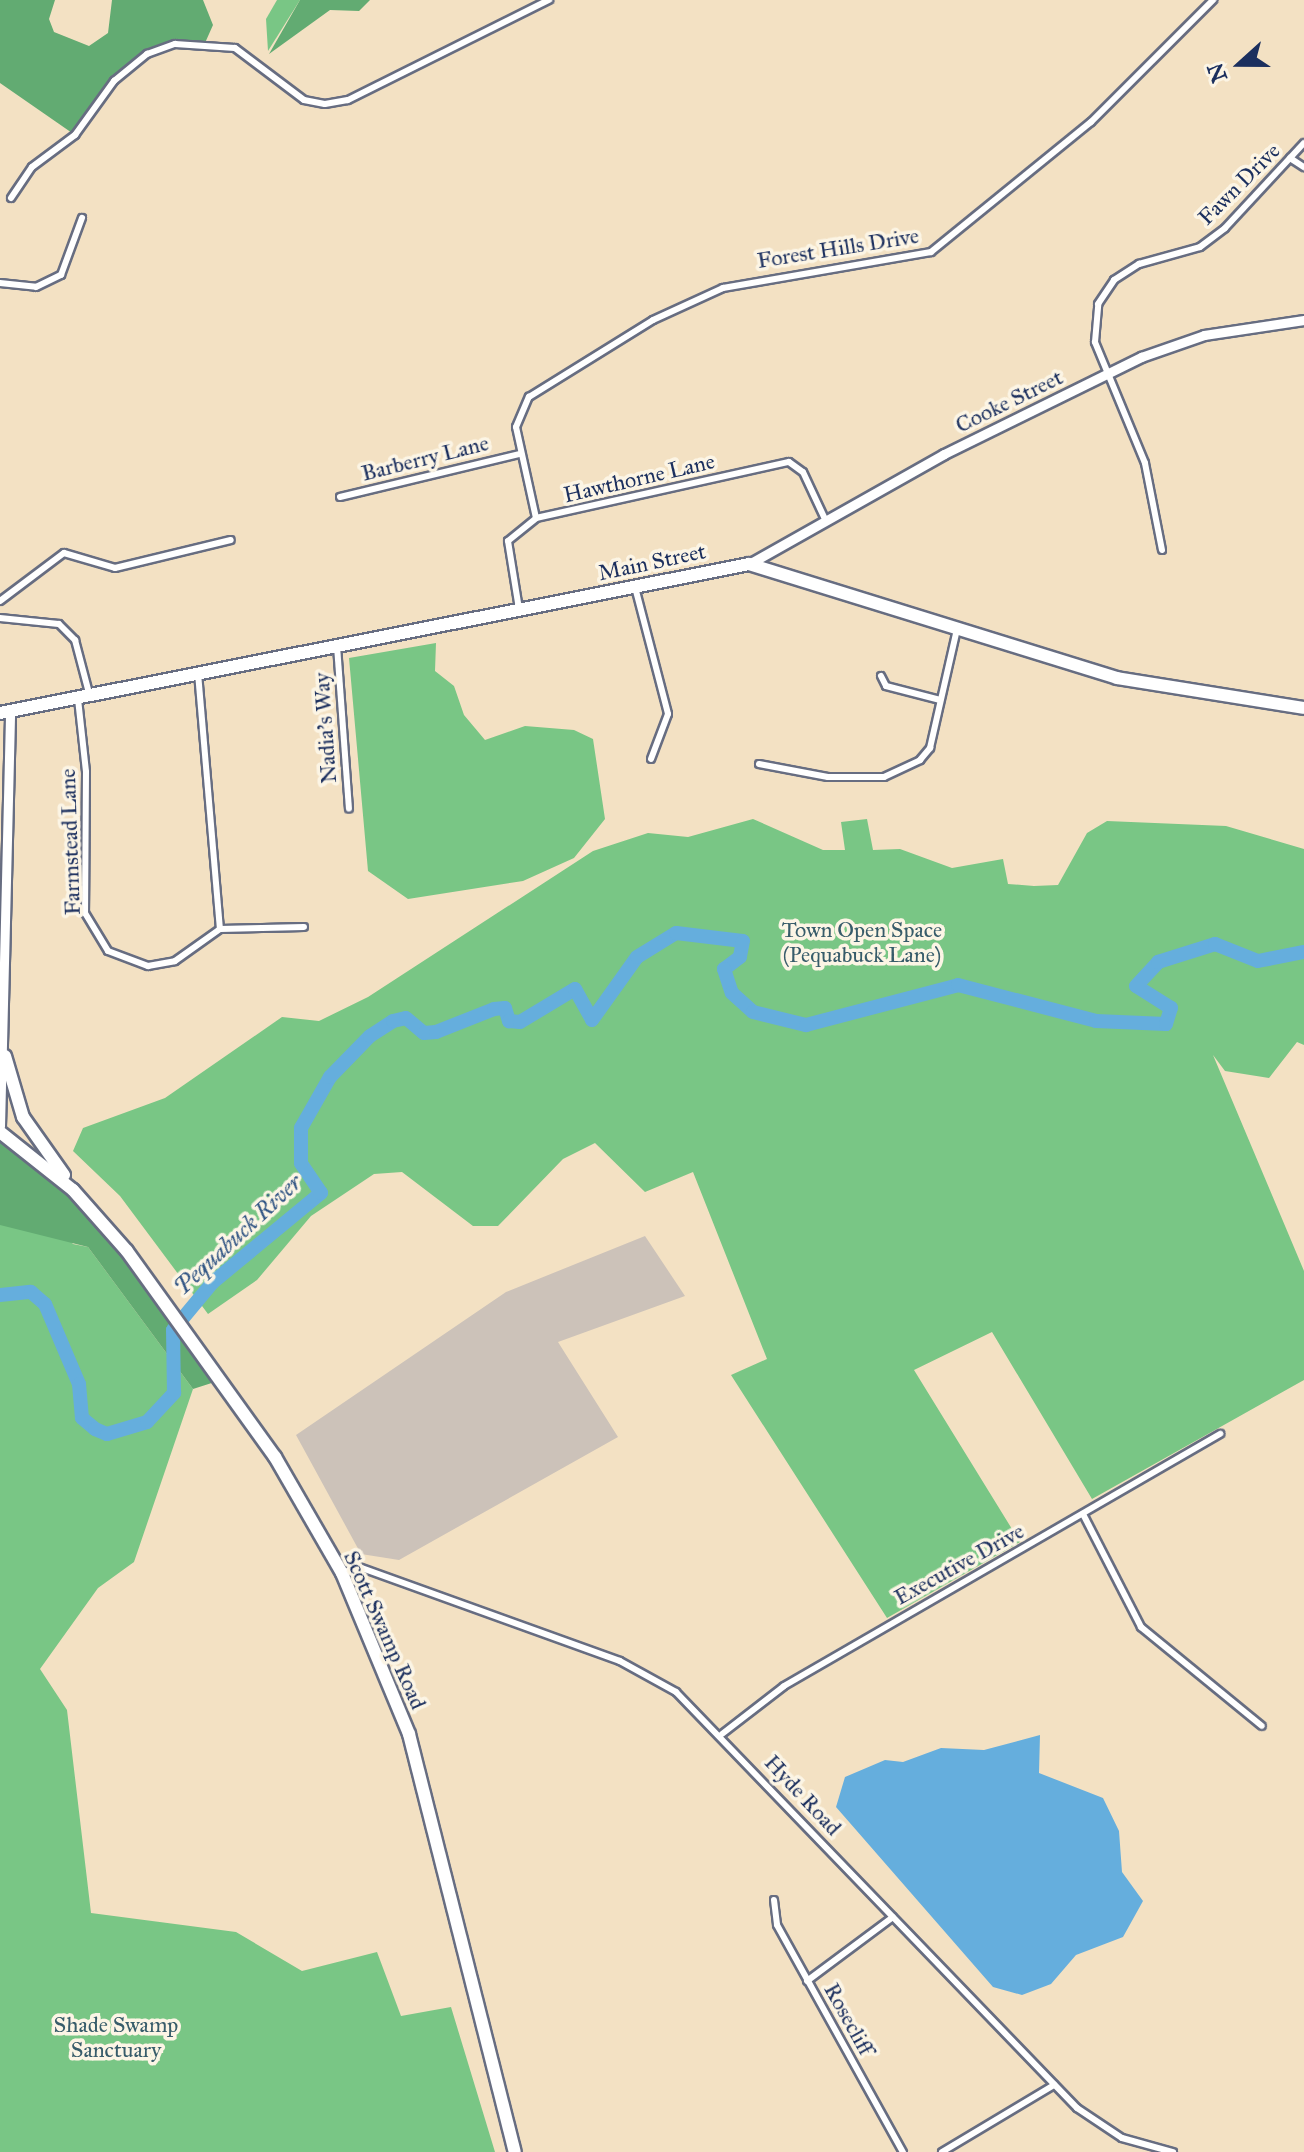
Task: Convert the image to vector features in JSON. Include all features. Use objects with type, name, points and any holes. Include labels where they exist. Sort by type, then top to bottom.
[{"type":"highway","name":"Main Street","points":[[5,712],[83,694],[749,564],[1117,678],[1304,708]]},
{"type":"highway","points":[[5,1056],[30,1131],[91,1209]]},
{"type":"highway","name":"Scott Swamp Road","points":[[0,1129],[91,1209],[170,1310],[275,1457],[342,1573],[409,1734],[515,2152]]},
{"type":"main road","name":"Cooke Street","points":[[749,564],[824,517],[1106,373],[1199,337],[1304,320]]},
{"type":"main road","name":"Scott Swamp Road","points":[[0,1129],[5,1056],[5,712]]},
{"type":"street","points":[[11,198],[32,167],[75,135],[114,81],[147,54],[175,44],[235,48],[304,100],[325,104],[348,100],[549,0]]},
{"type":"street","name":"Forest Hills Drive","points":[[536,518],[519,454],[516,427],[529,397],[688,301],[751,280],[911,259],[955,238],[1091,122],[1213,0]]},
{"type":"street","name":"Fawn Drive","points":[[1162,550],[1145,463],[1106,373],[1093,328],[1114,280],[1139,264],[1200,247],[1304,143]]},
{"type":"street","points":[[1290,158],[1304,167]]},
{"type":"street","points":[[0,283],[36,287],[61,275],[82,218]]},
{"type":"street","name":"Barberry Lane","points":[[340,497],[519,454]]},
{"type":"street","name":"Hawthorne Lane","points":[[519,609],[508,541],[536,518],[783,462],[803,472],[824,517]]},
{"type":"street","points":[[0,601],[64,553],[115,568],[231,540]]},
{"type":"street","points":[[635,587],[668,714],[651,759]]},
{"type":"street","name":"Farmstead Lane","points":[[0,618],[59,624],[75,640],[83,694],[86,772],[85,913],[94,935],[125,962],[148,966],[175,961],[220,929]]},
{"type":"street","points":[[759,764],[828,777],[902,772],[930,748],[957,629]]},
{"type":"street","name":"Nadia's Way","points":[[337,646],[349,809]]},
{"type":"street","points":[[198,673],[220,929],[304,927]]},
{"type":"street","points":[[881,676],[886,686],[940,700]]},
{"type":"street","name":"Executive Drive","points":[[722,1734],[784,1686],[1220,1434]]},
{"type":"street","points":[[1083,1514],[1141,1627],[1262,1726]]},
{"type":"street","name":"Hyde Road","points":[[342,1573],[359,1567],[620,1661],[676,1692],[722,1734],[1054,2085],[1106,2130],[1173,2152]]},
{"type":"street","name":"Rosecliff","points":[[774,1900],[777,1925],[903,2152]]},
{"type":"street","points":[[807,1981],[893,1917]]},
{"type":"street","points":[[942,2152],[1054,2085]]},
{"type":"shaded area","points":[[645,1236],[685,1296],[558,1342],[618,1437],[399,1560],[361,1554],[296,1435],[506,1292]]},
{"type":"green space","points":[[0,0],[55,0],[49,19],[54,32],[89,46],[108,33],[112,0],[203,0],[213,25],[205,43],[147,54],[105,93],[75,135],[0,83]]},
{"type":"green space","points":[[277,0],[300,0],[268,51],[266,19]]},
{"type":"green space","points":[[300,0],[370,0],[359,11],[330,10],[269,54]]},
{"type":"green space","points":[[436,643],[435,671],[454,686],[464,715],[485,740],[525,726],[574,730],[593,739],[605,819],[574,858],[523,881],[408,899],[368,871],[349,658]]},
{"type":"green space","name":"Town Open Space (Pequabuck Lane)","points":[[753,819],[823,850],[845,850],[841,822],[867,819],[873,850],[900,849],[952,868],[1003,859],[1008,884],[1034,886],[1058,885],[1087,833],[1107,821],[1226,826],[1304,849],[1304,1045],[1297,1042],[1269,1078],[1225,1071],[1213,1055],[1304,1271],[1304,1380],[1092,1499],[992,1332],[914,1370],[1020,1542],[887,1618],[731,1375],[767,1359],[693,1172],[645,1192],[595,1143],[563,1159],[498,1226],[473,1226],[402,1172],[374,1174],[311,1216],[257,1280],[208,1314],[120,1196],[73,1151],[83,1128],[165,1098],[282,1017],[319,1021],[368,997],[593,851],[648,833],[688,837]]},
{"type":"green space","points":[[0,1132],[73,1190],[221,1380],[193,1389],[88,1247],[0,1225]]},
{"type":"green space","name":"Shade Swamp Sanctuary","points":[[0,1156],[73,1244],[88,1247],[193,1389],[134,1562],[98,1588],[40,1669],[67,1710],[91,1913],[236,1932],[302,1971],[377,1952],[401,2016],[451,2007],[495,2152],[0,2152]]},
{"type":"water","points":[[1040,1735],[1039,1773],[1103,1798],[1119,1831],[1122,1872],[1143,1901],[1123,1937],[1076,1955],[1051,1984],[1022,1995],[993,1987],[836,1807],[845,1777],[885,1760],[903,1762],[941,1748],[984,1750]]},
{"type":"waterway","name":"Pequabuck River","points":[[0,1295],[31,1292],[45,1304],[79,1384],[82,1418],[107,1434],[147,1422],[174,1393],[173,1330],[213,1282],[321,1193],[301,1163],[301,1128],[330,1077],[370,1036],[393,1021],[406,1018],[424,1033],[436,1032],[494,1009],[505,1008],[509,1021],[520,1022],[575,989],[592,1020],[637,957],[676,933],[743,941],[740,957],[724,969],[732,993],[753,1012],[806,1025],[958,985],[1096,1021],[1166,1024],[1171,1008],[1136,986],[1158,962],[1215,944],[1258,961],[1304,952]]}]
